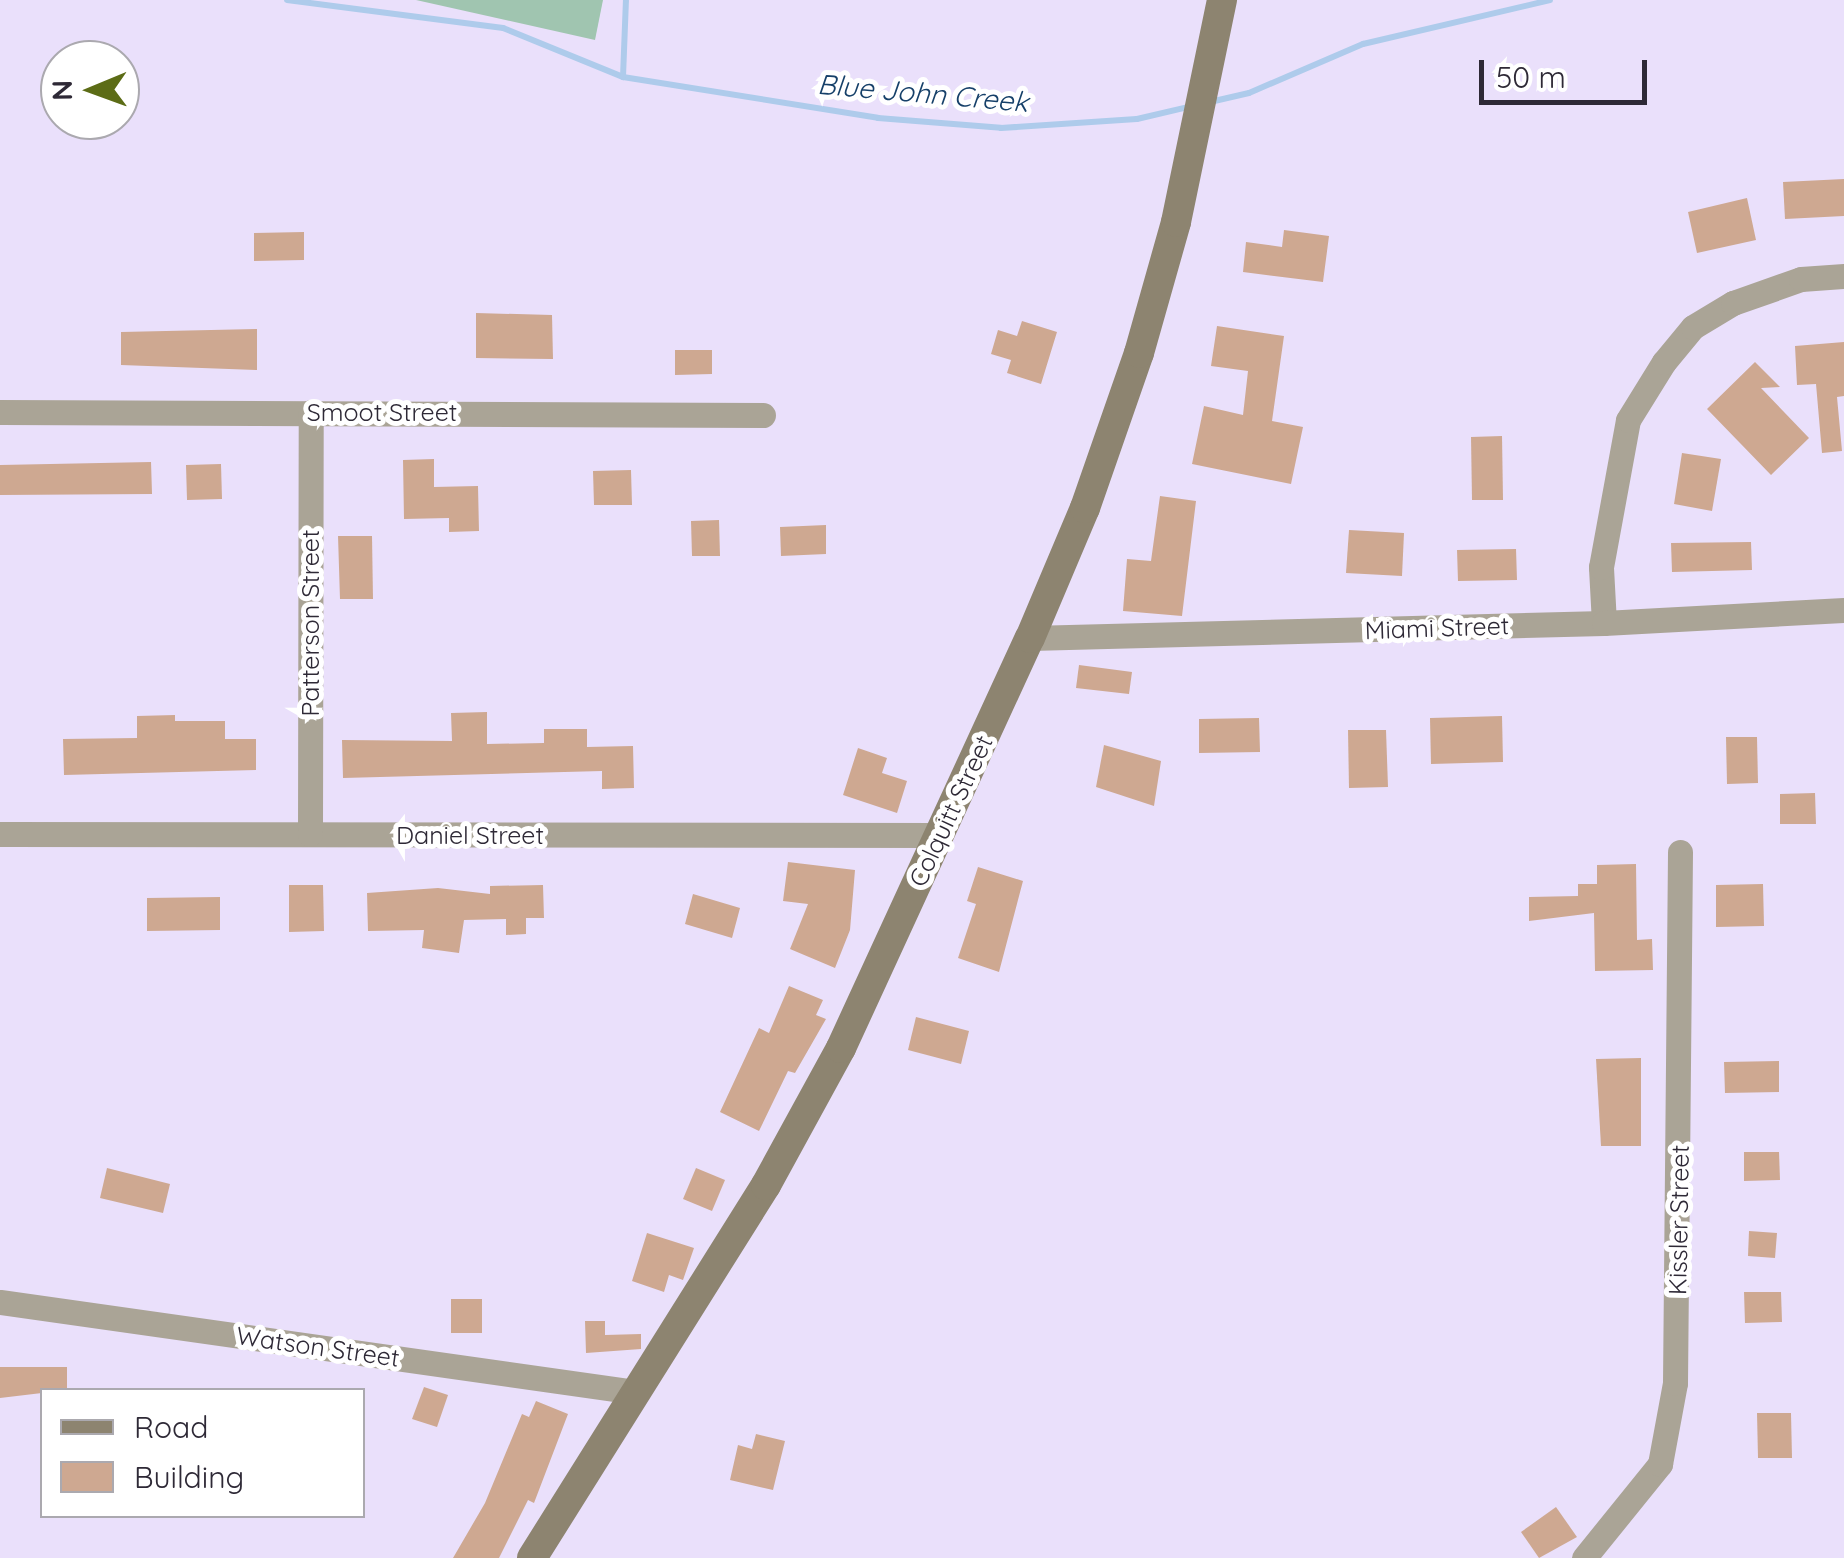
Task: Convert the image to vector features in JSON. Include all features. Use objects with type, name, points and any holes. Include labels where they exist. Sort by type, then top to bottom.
[{"type":"street","name":"Colquitt Street","points":[[532,1558],[766,1185],[841,1048],[1030,638],[1085,508],[1139,353],[1176,222],[1222,0]]},
{"type":"street","points":[[1604,623],[1602,567],[1628,420],[1664,362],[1692,328],[1732,304],[1801,279],[1844,276]]},
{"type":"street","name":"Smoot Street","points":[[0,412],[763,414]]},
{"type":"street","name":"Patterson Street","points":[[310,412],[310,834]]},
{"type":"street","name":"Miami Street","points":[[1030,638],[1604,623],[1844,610]]},
{"type":"street","name":"Daniel Street","points":[[0,834],[939,835]]},
{"type":"street","name":"Kissler Street","points":[[1584,1558],[1660,1464],[1675,1384],[1680,852]]},
{"type":"street","name":"Watson Street","points":[[0,1302],[636,1392]]},
{"type":"green space","points":[[416,0],[603,0],[595,40]]},
{"type":"building","points":[[1844,179],[1844,216],[1785,219],[1783,182]]},
{"type":"building","points":[[1747,198],[1756,240],[1697,253],[1688,212]]},
{"type":"building","points":[[1284,230],[1329,236],[1323,282],[1243,272],[1246,242],[1282,247]]},
{"type":"building","points":[[304,232],[304,260],[254,261],[254,233]]},
{"type":"building","points":[[476,313],[552,315],[553,359],[476,358]]},
{"type":"building","points":[[1022,321],[1057,332],[1041,384],[1007,373],[1011,360],[991,354],[998,330],[1017,336]]},
{"type":"building","points":[[1217,326],[1284,336],[1272,421],[1303,427],[1291,484],[1192,464],[1204,406],[1243,415],[1248,371],[1211,366]]},
{"type":"building","points":[[257,329],[257,370],[121,365],[121,332]]},
{"type":"building","points":[[1844,342],[1844,396],[1837,397],[1842,451],[1822,453],[1816,384],[1797,385],[1795,346]]},
{"type":"building","points":[[675,350],[712,350],[712,374],[675,375]]},
{"type":"building","points":[[1755,362],[1780,387],[1761,388],[1809,438],[1771,475],[1707,409]]},
{"type":"building","points":[[1502,436],[1503,500],[1472,500],[1471,437]]},
{"type":"building","points":[[1682,453],[1721,459],[1712,511],[1674,504]]},
{"type":"building","points":[[434,459],[434,487],[478,486],[479,531],[449,532],[449,518],[404,519],[403,460]]},
{"type":"building","points":[[151,462],[152,494],[0,495],[0,465]]},
{"type":"building","points":[[221,464],[222,499],[187,500],[186,465]]},
{"type":"building","points":[[631,470],[632,505],[594,505],[593,471]]},
{"type":"building","points":[[1160,496],[1196,501],[1182,616],[1123,611],[1127,559],[1151,561]]},
{"type":"building","points":[[719,520],[720,556],[692,556],[691,521]]},
{"type":"building","points":[[826,525],[826,554],[781,556],[780,527]]},
{"type":"building","points":[[1349,530],[1404,533],[1402,576],[1346,573]]},
{"type":"building","points":[[338,536],[372,536],[373,599],[340,599]]},
{"type":"building","points":[[1751,542],[1752,570],[1672,572],[1671,543]]},
{"type":"building","points":[[1516,549],[1517,580],[1458,581],[1457,550]]},
{"type":"building","points":[[1079,665],[1132,672],[1129,694],[1076,688]]},
{"type":"building","points":[[487,712],[487,744],[544,743],[544,729],[587,729],[587,747],[633,746],[634,788],[602,789],[602,771],[343,778],[342,740],[452,741],[451,713]]},
{"type":"building","points":[[175,715],[175,721],[225,721],[225,739],[256,739],[256,770],[64,775],[63,739],[137,738],[137,716]]},
{"type":"building","points":[[1502,716],[1503,762],[1431,764],[1430,718]]},
{"type":"building","points":[[1259,718],[1260,752],[1199,753],[1199,719]]},
{"type":"building","points":[[1348,730],[1386,730],[1388,787],[1349,788]]},
{"type":"building","points":[[1726,737],[1757,737],[1758,783],[1727,784]]},
{"type":"building","points":[[1104,745],[1161,761],[1154,806],[1096,787]]},
{"type":"building","points":[[858,748],[887,758],[882,773],[907,781],[897,813],[843,795]]},
{"type":"building","points":[[1815,793],[1816,824],[1780,824],[1780,794]]},
{"type":"building","points":[[788,862],[855,870],[850,930],[835,968],[790,949],[808,904],[783,901]]},
{"type":"building","points":[[1636,864],[1637,940],[1652,939],[1653,970],[1595,971],[1594,913],[1529,921],[1529,897],[1578,896],[1578,884],[1597,884],[1597,865]]},
{"type":"building","points":[[978,867],[1023,881],[999,972],[958,958],[976,904],[967,901]]},
{"type":"building","points":[[1763,884],[1764,926],[1716,927],[1716,885]]},
{"type":"building","points":[[289,885],[323,885],[324,931],[289,932]]},
{"type":"building","points":[[543,885],[544,918],[526,918],[526,934],[506,935],[506,919],[464,920],[459,953],[422,948],[424,930],[368,931],[367,893],[438,888],[490,894],[490,886]]},
{"type":"building","points":[[693,894],[740,908],[732,938],[685,924]]},
{"type":"building","points":[[220,897],[220,930],[147,931],[147,898]]},
{"type":"building","points":[[789,986],[823,1000],[816,1015],[826,1019],[795,1073],[788,1071],[759,1131],[720,1112],[759,1028],[769,1033]]},
{"type":"building","points":[[916,1017],[969,1031],[961,1064],[908,1050]]},
{"type":"building","points":[[1641,1058],[1641,1146],[1601,1146],[1596,1059]]},
{"type":"building","points":[[1779,1061],[1779,1092],[1725,1093],[1724,1062]]},
{"type":"building","points":[[1744,1152],[1779,1152],[1780,1180],[1744,1181]]},
{"type":"building","points":[[107,1168],[170,1184],[163,1213],[100,1198]]},
{"type":"building","points":[[696,1168],[725,1180],[712,1211],[683,1199]]},
{"type":"building","points":[[1749,1231],[1777,1233],[1775,1258],[1748,1256]]},
{"type":"building","points":[[647,1233],[694,1248],[683,1280],[669,1275],[664,1292],[632,1281]]},
{"type":"building","points":[[1744,1292],[1781,1292],[1782,1322],[1745,1323]]},
{"type":"building","points":[[451,1299],[482,1299],[482,1333],[451,1333]]},
{"type":"building","points":[[585,1321],[605,1321],[605,1335],[641,1334],[641,1349],[586,1353]]},
{"type":"building","points":[[0,1367],[67,1367],[67,1388],[40,1388],[40,1393],[0,1398]]},
{"type":"building","points":[[424,1387],[448,1395],[437,1427],[412,1419]]},
{"type":"building","points":[[536,1401],[568,1414],[534,1503],[528,1500],[499,1558],[453,1558],[485,1503],[522,1414],[529,1417]]},
{"type":"building","points":[[1757,1413],[1791,1413],[1792,1458],[1758,1458]]},
{"type":"building","points":[[756,1434],[785,1441],[773,1490],[730,1480],[738,1445],[752,1449]]},
{"type":"building","points":[[1556,1507],[1577,1537],[1539,1558],[1521,1532]]},
{"type":"waterway","name":"Blue John Creek","points":[[287,0],[503,28],[623,77],[878,118],[1001,128],[1137,119],[1188,107]]},
{"type":"waterway","points":[[623,77],[626,0]]},
{"type":"waterway","name":"Blue John Creek","points":[[1210,102],[1249,93],[1363,44],[1550,0]]}]
